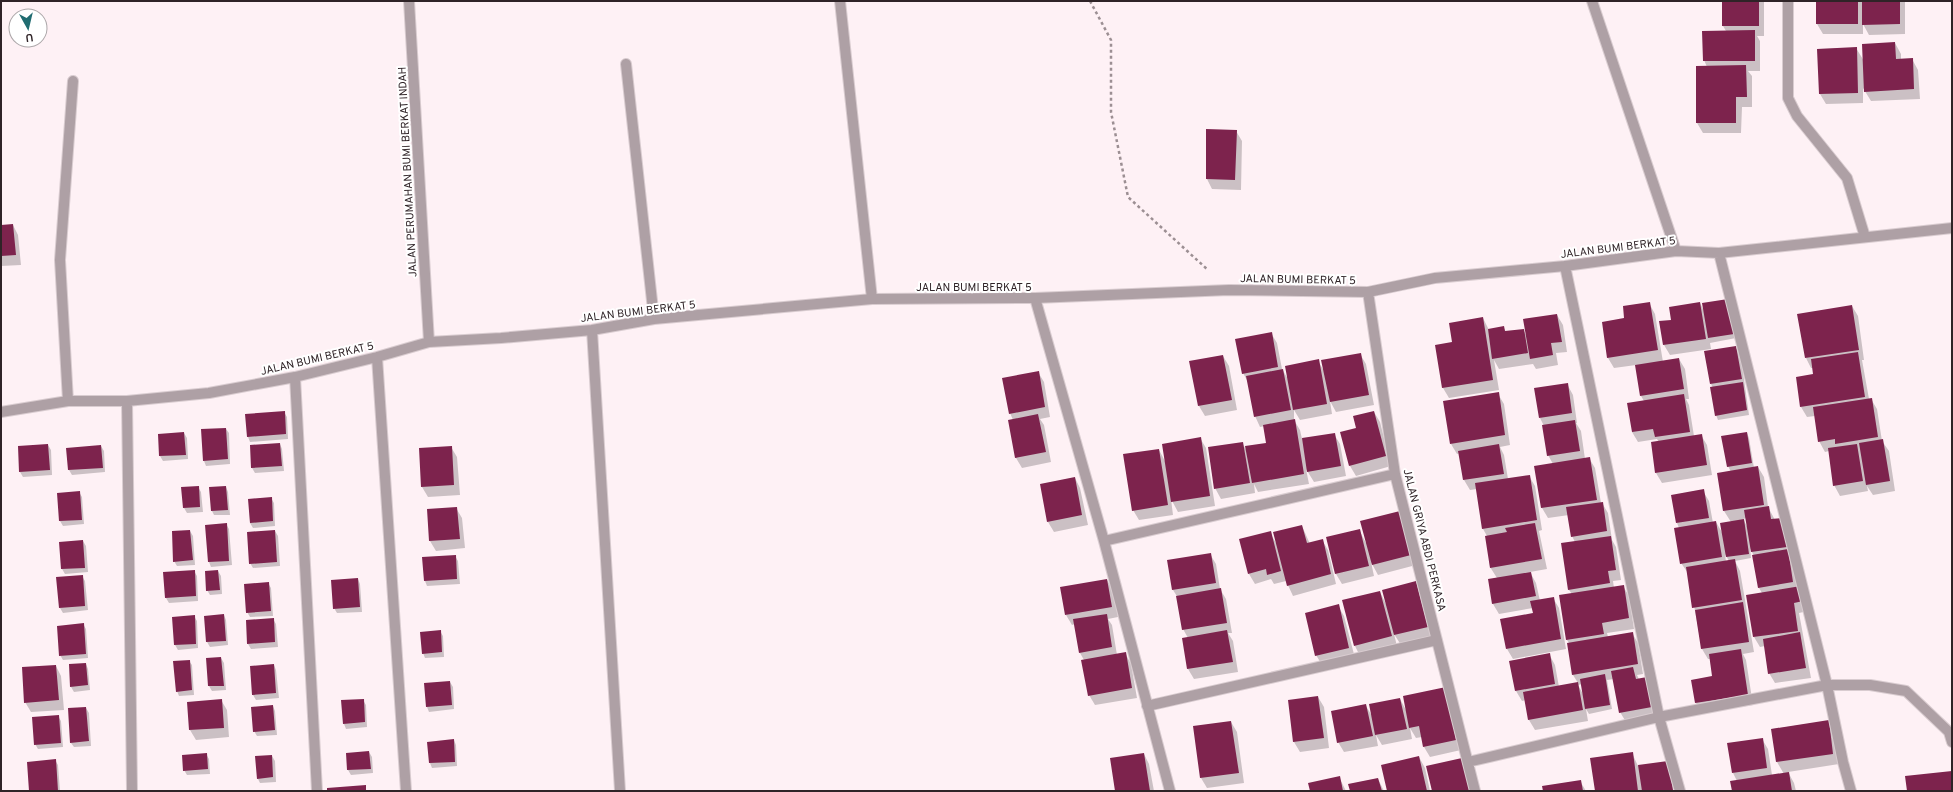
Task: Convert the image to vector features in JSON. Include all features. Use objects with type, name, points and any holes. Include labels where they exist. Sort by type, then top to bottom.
[{"type":"street","name":"JALAN PERUMAHAN BUMI BERKAT INDAH","points":[[409,1],[429,342]]},
{"type":"street","points":[[840,1],[872,299]]},
{"type":"street","points":[[1592,1],[1676,250]]},
{"type":"street","points":[[1788,1],[1788,98],[1797,116],[1847,178],[1865,237]]},
{"type":"street","points":[[626,64],[654,319]]},
{"type":"street","points":[[68,401],[60,260],[73,82]]},
{"type":"street","name":"JALAN BUMI BERKAT 5","points":[[1,412],[68,401],[127,401],[209,393],[295,377],[377,357],[429,342],[501,338],[592,330],[654,319],[872,299],[1035,298],[1229,290],[1368,292],[1435,278],[1565,266],[1676,250],[1719,253],[1952,228]]},
{"type":"street","points":[[1719,253],[1827,685],[1843,762],[1851,791]]},
{"type":"street","points":[[1565,266],[1659,717],[1680,791]]},
{"type":"street","name":"JALAN GRIYA ABDI PERKASA","points":[[1368,292],[1395,474],[1475,791]]},
{"type":"street","points":[[1035,298],[1104,541],[1170,791]]},
{"type":"street","points":[[592,330],[620,791]]},
{"type":"street","points":[[377,357],[406,791]]},
{"type":"street","points":[[295,377],[317,791]]},
{"type":"street","points":[[127,401],[132,791]]},
{"type":"street","points":[[1104,541],[1395,474]]},
{"type":"street","points":[[1147,706],[1437,640]]},
{"type":"street","points":[[1468,762],[1659,717],[1827,685],[1870,685],[1906,691],[1951,732],[1952,742]]},
{"type":"path","points":[[1090,1],[1111,40],[1111,112],[1128,197],[1229,290]]},
{"type":"building","points":[[1722,1],[1759,1],[1759,26],[1722,26]]},
{"type":"building","points":[[1816,1],[1858,1],[1858,24],[1816,24]]},
{"type":"building","points":[[1862,1],[1900,1],[1900,24],[1862,25]]},
{"type":"building","points":[[1755,30],[1755,61],[1703,61],[1702,31]]},
{"type":"building","points":[[1895,42],[1896,59],[1913,58],[1914,89],[1864,92],[1862,44]]},
{"type":"building","points":[[1857,47],[1858,93],[1819,94],[1817,49]]},
{"type":"building","points":[[1746,65],[1747,97],[1736,97],[1736,123],[1696,123],[1696,66]]},
{"type":"building","points":[[1206,129],[1237,130],[1235,180],[1206,179]]},
{"type":"building","points":[[13,224],[16,255],[1,256],[1,225]]},
{"type":"building","points":[[1728,299],[1734,334],[1708,338],[1702,303]]},
{"type":"building","points":[[1650,302],[1658,350],[1607,358],[1602,322],[1624,318],[1623,306]]},
{"type":"building","points":[[1700,302],[1706,339],[1663,345],[1659,321],[1671,320],[1669,307]]},
{"type":"building","points":[[1852,305],[1859,350],[1805,358],[1797,314]]},
{"type":"building","points":[[1557,314],[1562,342],[1551,343],[1553,355],[1530,359],[1523,319]]},
{"type":"building","points":[[1483,317],[1493,380],[1442,388],[1435,345],[1452,342],[1449,323]]},
{"type":"building","points":[[1504,326],[1505,331],[1524,329],[1528,353],[1492,359],[1488,329]]},
{"type":"building","points":[[1272,332],[1278,367],[1242,374],[1235,339]]},
{"type":"building","points":[[1736,346],[1742,379],[1710,384],[1704,351]]},
{"type":"building","points":[[1858,352],[1865,397],[1800,407],[1796,377],[1813,374],[1811,359]]},
{"type":"building","points":[[1361,353],[1369,395],[1330,402],[1321,360]]},
{"type":"building","points":[[1223,355],[1232,400],[1198,406],[1189,361]]},
{"type":"building","points":[[1679,358],[1684,389],[1640,396],[1635,365]]},
{"type":"building","points":[[1319,359],[1327,404],[1293,410],[1285,366]]},
{"type":"building","points":[[1283,369],[1291,410],[1254,417],[1246,376]]},
{"type":"building","points":[[1039,371],[1045,407],[1009,414],[1002,378]]},
{"type":"building","points":[[1743,382],[1747,410],[1715,416],[1710,387]]},
{"type":"building","points":[[1568,383],[1572,413],[1539,418],[1534,388]]},
{"type":"building","points":[[1499,392],[1505,435],[1450,444],[1443,401]]},
{"type":"building","points":[[1684,394],[1690,432],[1655,437],[1653,429],[1632,432],[1627,403]]},
{"type":"building","points":[[1872,398],[1878,437],[1835,444],[1835,439],[1818,442],[1813,407]]},
{"type":"building","points":[[285,411],[286,434],[247,437],[245,414]]},
{"type":"building","points":[[1374,411],[1386,456],[1349,466],[1340,432],[1356,428],[1353,416]]},
{"type":"building","points":[[1038,414],[1046,452],[1015,458],[1008,420]]},
{"type":"building","points":[[1295,419],[1304,474],[1252,483],[1245,446],[1266,443],[1263,425]]},
{"type":"building","points":[[1575,420],[1580,451],[1547,456],[1542,425]]},
{"type":"building","points":[[226,428],[228,459],[203,461],[201,429]]},
{"type":"building","points":[[184,432],[186,455],[159,456],[158,434]]},
{"type":"building","points":[[1747,432],[1752,463],[1727,467],[1721,436]]},
{"type":"building","points":[[1335,433],[1341,466],[1307,472],[1302,438]]},
{"type":"building","points":[[1702,434],[1707,465],[1655,473],[1651,442]]},
{"type":"building","points":[[1201,437],[1210,496],[1171,502],[1162,444]]},
{"type":"building","points":[[1883,439],[1890,481],[1866,485],[1859,443]]},
{"type":"building","points":[[1243,442],[1250,483],[1214,489],[1208,447]]},
{"type":"building","points":[[280,443],[282,466],[251,468],[250,445]]},
{"type":"building","points":[[48,444],[50,470],[19,472],[18,446]]},
{"type":"building","points":[[1499,444],[1504,474],[1463,480],[1458,451]]},
{"type":"building","points":[[1857,444],[1863,481],[1833,486],[1828,448]]},
{"type":"building","points":[[101,445],[103,468],[68,470],[66,448]]},
{"type":"building","points":[[452,446],[454,485],[421,487],[419,448]]},
{"type":"building","points":[[1159,449],[1168,505],[1132,511],[1123,454]]},
{"type":"building","points":[[1590,457],[1597,500],[1541,508],[1534,466]]},
{"type":"building","points":[[1758,466],[1764,505],[1723,511],[1717,473]]},
{"type":"building","points":[[1530,475],[1537,520],[1482,529],[1475,483]]},
{"type":"building","points":[[1075,477],[1082,515],[1047,522],[1040,484]]},
{"type":"building","points":[[199,486],[200,507],[183,508],[181,487]]},
{"type":"building","points":[[226,486],[228,510],[211,511],[209,487]]},
{"type":"building","points":[[1704,489],[1709,518],[1676,523],[1671,495]]},
{"type":"building","points":[[80,491],[82,520],[59,521],[57,493]]},
{"type":"building","points":[[272,497],[273,521],[250,523],[248,499]]},
{"type":"building","points":[[1603,502],[1607,531],[1571,537],[1566,507]]},
{"type":"building","points":[[1769,506],[1771,519],[1782,518],[1787,547],[1751,552],[1744,510]]},
{"type":"building","points":[[457,507],[460,539],[429,541],[427,509]]},
{"type":"building","points":[[1400,511],[1411,555],[1372,565],[1360,521]]},
{"type":"building","points":[[1744,519],[1749,554],[1726,557],[1720,523]]},
{"type":"building","points":[[1716,521],[1722,557],[1680,564],[1674,528]]},
{"type":"building","points":[[227,523],[229,561],[208,562],[205,525]]},
{"type":"building","points":[[1535,523],[1542,559],[1490,568],[1485,536],[1507,532],[1505,528]]},
{"type":"building","points":[[1302,525],[1307,543],[1323,539],[1331,574],[1287,586],[1273,532]]},
{"type":"building","points":[[1360,529],[1369,566],[1335,574],[1326,537]]},
{"type":"building","points":[[190,530],[193,560],[173,562],[172,531]]},
{"type":"building","points":[[275,530],[277,562],[249,564],[247,532]]},
{"type":"building","points":[[1271,531],[1281,571],[1267,575],[1266,569],[1248,574],[1239,539]]},
{"type":"building","points":[[1611,536],[1616,570],[1608,571],[1610,583],[1568,590],[1561,543]]},
{"type":"building","points":[[83,540],[85,568],[61,569],[59,542]]},
{"type":"building","points":[[1788,549],[1793,582],[1758,588],[1752,555]]},
{"type":"building","points":[[1211,553],[1216,583],[1172,590],[1167,560]]},
{"type":"building","points":[[456,555],[457,579],[424,581],[422,557]]},
{"type":"building","points":[[1735,559],[1742,600],[1692,608],[1686,567]]},
{"type":"building","points":[[195,570],[196,596],[165,598],[163,572]]},
{"type":"building","points":[[218,570],[220,590],[206,591],[205,571]]},
{"type":"building","points":[[1531,572],[1536,596],[1492,604],[1488,579]]},
{"type":"building","points":[[83,575],[85,606],[59,608],[56,577]]},
{"type":"building","points":[[358,578],[360,607],[333,609],[331,580]]},
{"type":"building","points":[[1107,579],[1112,607],[1065,615],[1060,587]]},
{"type":"building","points":[[1416,581],[1428,627],[1394,635],[1382,590]]},
{"type":"building","points":[[269,582],[271,611],[246,613],[244,584]]},
{"type":"building","points":[[1624,585],[1629,618],[1602,623],[1604,634],[1566,640],[1559,595]]},
{"type":"building","points":[[1801,586],[1803,601],[1794,603],[1798,631],[1753,637],[1746,595]]},
{"type":"building","points":[[1221,588],[1227,623],[1182,630],[1176,596]]},
{"type":"building","points":[[1380,591],[1392,636],[1354,646],[1342,600]]},
{"type":"building","points":[[1554,597],[1561,639],[1506,649],[1500,619],[1533,613],[1530,601]]},
{"type":"building","points":[[1743,602],[1749,642],[1701,649],[1695,610]]},
{"type":"building","points":[[1339,604],[1349,648],[1315,656],[1305,613]]},
{"type":"building","points":[[224,614],[226,641],[206,642],[204,616]]},
{"type":"building","points":[[1107,614],[1112,647],[1079,653],[1073,619]]},
{"type":"building","points":[[195,615],[196,644],[174,645],[172,617]]},
{"type":"building","points":[[274,618],[275,642],[247,644],[246,620]]},
{"type":"building","points":[[84,623],[86,654],[59,656],[57,626]]},
{"type":"building","points":[[441,630],[442,652],[422,654],[420,632]]},
{"type":"building","points":[[1227,630],[1233,662],[1187,669],[1182,638]]},
{"type":"building","points":[[1633,632],[1638,664],[1572,675],[1567,643]]},
{"type":"building","points":[[1800,632],[1806,668],[1768,674],[1763,639]]},
{"type":"building","points":[[1741,649],[1748,695],[1695,703],[1691,680],[1712,676],[1709,654]]},
{"type":"building","points":[[1126,652],[1132,688],[1088,696],[1081,660]]},
{"type":"building","points":[[1550,653],[1555,684],[1515,691],[1509,661]]},
{"type":"building","points":[[221,657],[224,686],[208,686],[206,658]]},
{"type":"building","points":[[190,660],[192,690],[176,692],[173,661]]},
{"type":"building","points":[[86,663],[88,685],[70,687],[69,664]]},
{"type":"building","points":[[274,664],[276,693],[252,695],[250,666]]},
{"type":"building","points":[[56,665],[59,700],[24,703],[22,667]]},
{"type":"building","points":[[1633,667],[1636,679],[1647,677],[1652,707],[1619,713],[1611,671]]},
{"type":"building","points":[[1605,674],[1610,705],[1585,709],[1580,679]]},
{"type":"building","points":[[450,681],[452,705],[426,707],[424,683]]},
{"type":"building","points":[[1578,682],[1583,710],[1528,720],[1523,692]]},
{"type":"building","points":[[1446,687],[1456,740],[1423,747],[1419,726],[1409,728],[1403,696]]},
{"type":"building","points":[[1318,696],[1324,738],[1293,742],[1288,700]]},
{"type":"building","points":[[1400,698],[1407,729],[1375,735],[1369,704]]},
{"type":"building","points":[[222,699],[224,728],[189,730],[187,702]]},
{"type":"building","points":[[364,699],[365,722],[343,724],[341,700]]},
{"type":"building","points":[[1366,704],[1373,736],[1337,743],[1331,711]]},
{"type":"building","points":[[273,705],[275,730],[253,732],[251,707]]},
{"type":"building","points":[[86,707],[89,741],[70,743],[68,708]]},
{"type":"building","points":[[59,715],[61,743],[34,745],[32,717]]},
{"type":"building","points":[[1829,720],[1833,754],[1776,762],[1771,729]]},
{"type":"building","points":[[1231,721],[1239,773],[1200,778],[1193,726]]},
{"type":"building","points":[[1763,738],[1767,768],[1732,773],[1727,743]]},
{"type":"building","points":[[454,739],[455,762],[429,763],[427,742]]},
{"type":"building","points":[[369,751],[371,769],[347,770],[346,753]]},
{"type":"building","points":[[1633,752],[1638,791],[1595,791],[1590,758]]},
{"type":"building","points":[[207,753],[208,769],[183,771],[182,755]]},
{"type":"building","points":[[1144,753],[1150,791],[1115,791],[1110,758]]},
{"type":"building","points":[[272,755],[273,777],[257,779],[255,756]]},
{"type":"building","points":[[1419,756],[1427,791],[1387,791],[1381,765]]},
{"type":"building","points":[[1462,758],[1470,791],[1432,791],[1426,766]]},
{"type":"building","points":[[56,759],[58,791],[29,791],[27,762]]},
{"type":"building","points":[[1668,761],[1673,790],[1642,791],[1638,765]]},
{"type":"building","points":[[1952,771],[1952,791],[1907,791],[1905,776]]},
{"type":"building","points":[[1789,772],[1792,791],[1732,791],[1730,781]]},
{"type":"building","points":[[1340,776],[1343,791],[1310,791],[1308,783]]},
{"type":"building","points":[[1378,778],[1382,791],[1350,791],[1348,784]]},
{"type":"building","points":[[1581,780],[1583,791],[1543,791],[1542,786]]},
{"type":"building","points":[[366,785],[366,791],[327,791],[327,788]]}]
